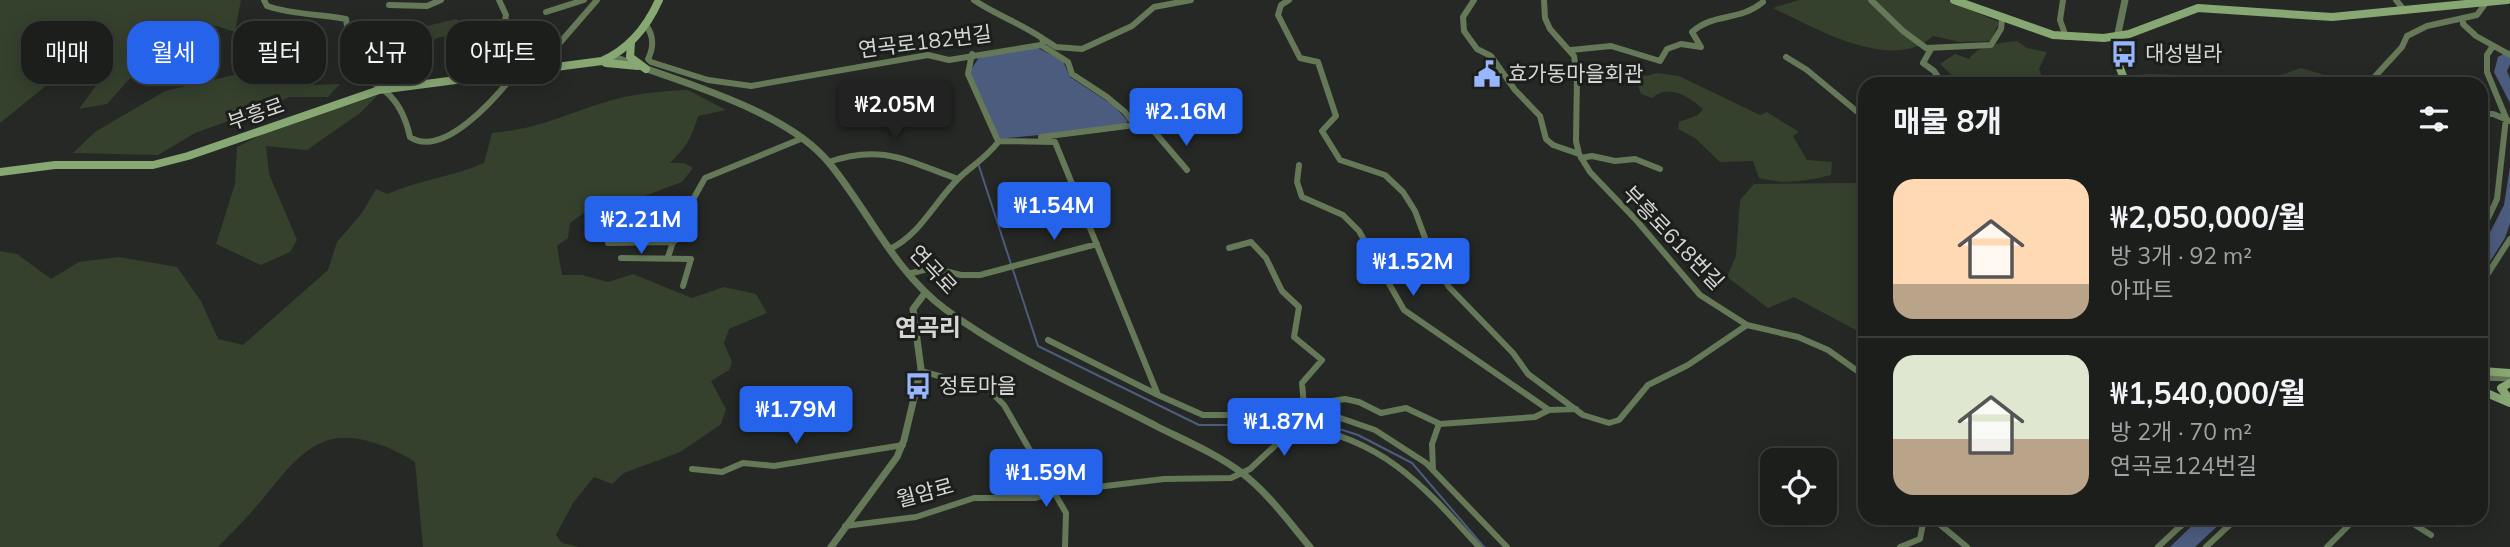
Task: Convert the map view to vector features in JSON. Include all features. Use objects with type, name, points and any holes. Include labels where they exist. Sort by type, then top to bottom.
[{"type":"main road","name":"부흥로","points":[[560,67],[614,57],[631,42],[659,0]]},
{"type":"main road","points":[[1954,0],[2038,32],[2066,37],[2117,38],[2198,8],[2332,17],[2505,1]]},
{"type":"main road","points":[[2119,26],[2129,34]]},
{"type":"main road","points":[[2118,53],[2129,34]]},
{"type":"main road","points":[[2085,37],[2104,40],[2118,53]]},
{"type":"main road","points":[[2117,38],[2124,77]]},
{"type":"main road","points":[[631,42],[630,57],[646,69]]},
{"type":"main road","points":[[571,66],[614,62],[638,66]]},
{"type":"main road","name":"부흥로","points":[[0,172],[55,164],[118,167],[153,165],[188,156],[379,90],[446,82]]},
{"type":"main road","points":[[2488,372],[2510,375]]},
{"type":"main road","points":[[2510,383],[2501,388],[2510,402]]},
{"type":"main road","points":[[2488,394],[2510,402]]},
{"type":"street","points":[[264,0],[267,6],[288,13],[316,13],[346,19],[347,26],[356,31],[357,39],[346,53],[346,64],[351,72],[377,83],[379,90],[398,102],[404,111],[411,136],[420,143],[429,142],[467,124],[508,84]]},
{"type":"street","points":[[427,0],[434,3]]},
{"type":"street","points":[[389,5],[426,6],[441,0]]},
{"type":"street","points":[[499,0],[506,15],[505,21]]},
{"type":"street","points":[[546,12],[584,0]]},
{"type":"street","points":[[560,41],[597,0]]},
{"type":"street","name":"연곡로182번길","points":[[974,0],[989,10],[1018,22],[1068,62],[1072,74],[1107,97],[1125,112],[1135,125],[1152,129],[1187,170]]},
{"type":"street","name":"연곡로182번길","points":[[645,24],[653,42],[648,59],[651,62],[708,80],[751,86],[916,56],[928,55],[949,60],[1041,42],[1056,47],[1082,49],[1132,26],[1154,7],[1191,0]]},
{"type":"street","points":[[1289,0],[1281,5],[1278,15],[1300,58],[1318,62],[1336,116],[1322,131],[1340,160],[1385,175],[1403,192],[1415,211],[1434,262],[1449,287],[1506,345],[1528,373],[1578,408],[1583,415],[1609,422],[1619,420],[1648,385],[1664,374],[1688,365],[1747,326]]},
{"type":"street","name":"부흥로618번길","points":[[1474,0],[1463,17],[1464,31],[1477,48],[1490,55],[1515,90],[1540,116],[1546,139],[1553,145],[1580,156],[1615,161],[1635,159],[1660,169]]},
{"type":"street","points":[[1544,0],[1545,18],[1550,29],[1571,50],[1577,76],[1576,135],[1580,156]]},
{"type":"street","points":[[1871,0],[1889,13],[1904,32],[1920,45],[1931,49],[1991,45],[2001,29],[2002,19]]},
{"type":"street","points":[[2063,0],[2060,20],[2066,37]]},
{"type":"street","points":[[2117,38],[2125,0]]},
{"type":"street","points":[[2396,0],[2405,11]]},
{"type":"street","points":[[1571,50],[1611,46],[1660,61],[1667,49],[1681,44],[1701,47],[1692,32],[1708,19],[1724,16],[1741,18],[1753,13],[1763,2]]},
{"type":"street","points":[[2373,77],[2384,63],[2400,51],[2407,36],[2427,26],[2477,15],[2486,4]]},
{"type":"street","points":[[2463,20],[2463,24],[2476,36],[2510,55]]},
{"type":"street","points":[[2488,218],[2497,199],[2508,120],[2487,72],[2487,55],[2496,48]]},
{"type":"street","points":[[1931,49],[1923,63],[1938,77]]},
{"type":"street","points":[[972,54],[968,74],[979,92],[983,109],[998,141]]},
{"type":"street","name":"연곡로","points":[[614,57],[752,108],[803,138],[829,162],[908,274],[925,293],[986,338],[1171,432],[1242,473],[1277,507],[1310,547]]},
{"type":"street","points":[[1786,57],[1807,70],[1858,112]]},
{"type":"street","points":[[2488,114],[2508,120]]},
{"type":"street","points":[[890,249],[900,244],[927,218],[958,179],[978,164],[998,141],[1135,125]]},
{"type":"street","points":[[608,243],[673,242],[680,237],[677,228],[705,178],[803,138]]},
{"type":"street","points":[[998,141],[1055,142],[1158,395]]},
{"type":"street","points":[[829,162],[849,156],[894,154],[958,179]]},
{"type":"street","name":"부흥로618번길","points":[[1580,156],[1590,172],[1637,221],[1700,295],[1747,326],[1798,337],[1828,350],[1858,371]]},
{"type":"street","points":[[1298,165],[1297,182],[1302,197],[1343,215],[1359,231],[1404,310],[1549,410]]},
{"type":"street","points":[[2488,274],[2510,239]]},
{"type":"street","points":[[668,257],[673,242]]},
{"type":"street","points":[[1229,248],[1251,242],[1270,260],[1282,292],[1299,307],[1294,337],[1297,344],[1317,354],[1322,360],[1302,383],[1304,406],[1298,423],[1242,473]]},
{"type":"street","points":[[908,274],[927,268],[961,275],[980,275],[1097,244]]},
{"type":"street","points":[[621,258],[691,258],[683,286]]},
{"type":"street","name":"월암로","points":[[831,547],[903,445],[916,382],[921,371],[912,311],[917,300],[925,293]]},
{"type":"street","points":[[1048,340],[1203,415],[1233,415],[1277,401],[1304,406],[1375,430],[1406,448],[1433,469],[1507,547]]},
{"type":"street","points":[[921,371],[989,390],[1004,405],[1066,513],[1066,547]]},
{"type":"street","points":[[2488,377],[2510,375]]},
{"type":"street","points":[[1304,406],[1318,401],[1345,399],[1359,402],[1381,413],[1406,408],[1439,424],[1535,417],[1549,410],[1578,408]]},
{"type":"street","points":[[1298,423],[1339,435],[1388,457],[1422,482],[1479,547]]},
{"type":"street","points":[[1433,469],[1432,444],[1439,424]]},
{"type":"street","points":[[692,469],[722,472],[743,463],[774,466],[903,445]]},
{"type":"street","name":"월암로","points":[[845,526],[916,517],[974,498],[1036,498],[1055,492],[1164,479],[1214,480],[1242,473]]},
{"type":"street","points":[[1900,547],[1920,539],[1923,525]]},
{"type":"street","points":[[1940,525],[1967,547]]},
{"type":"street","points":[[2206,547],[2230,525]]},
{"type":"street","points":[[2327,547],[2349,525]]},
{"type":"street","points":[[2415,525],[2431,535]]},
{"type":"street","points":[[2158,547],[2180,526]]},
{"type":"green space","points":[[0,0],[241,0],[237,21],[233,21],[233,31],[219,27],[219,21],[127,21],[127,82],[107,104],[79,109],[97,84],[113,84],[113,21],[21,21],[21,84],[48,84],[0,123]]},
{"type":"green space","points":[[1799,0],[1947,0],[1999,22],[1991,41],[1960,42],[1933,36],[1917,46],[1897,50],[1876,49],[1831,35],[1773,8]]},
{"type":"green space","points":[[446,21],[446,37],[432,41],[432,25]]},
{"type":"green space","points":[[2017,41],[2027,48],[2047,52],[2039,69],[2042,77],[1954,77],[1940,64],[1955,54],[1969,59],[1978,51]]},
{"type":"green space","points":[[1590,64],[1646,76],[1657,73],[1679,76],[1760,115],[1767,112],[1799,132],[1793,136],[1807,160],[1832,162],[1831,175],[1777,181],[1759,178],[1753,161],[1720,162],[1695,138],[1678,129],[1679,122],[1698,115],[1703,109],[1697,104],[1679,93],[1665,92],[1652,98],[1641,94],[1638,86],[1640,81],[1627,76],[1589,82],[1584,76],[1584,68]]},
{"type":"green space","points":[[2301,68],[2331,77],[2275,77]]},
{"type":"green space","points":[[2145,74],[2231,77],[2133,77]]},
{"type":"green space","points":[[233,75],[233,84],[340,84],[328,97],[289,97],[195,133],[158,155],[73,153],[95,132],[165,91],[195,84],[219,84],[219,78]]},
{"type":"green space","points":[[688,90],[726,110],[698,116],[688,142],[670,163],[684,163],[693,168],[682,182],[642,197],[595,205],[570,223],[568,238],[557,246],[562,275],[582,275],[608,282],[633,274],[692,298],[724,287],[756,294],[767,313],[729,329],[724,343],[732,362],[729,370],[711,381],[726,409],[721,424],[680,452],[624,473],[612,484],[594,477],[573,503],[556,535],[562,543],[579,547],[423,547],[415,462],[374,443],[340,438],[317,445],[297,459],[218,547],[0,547],[0,251],[17,254],[51,279],[79,262],[119,257],[177,267],[201,301],[218,339],[243,345],[328,270],[337,242],[362,213],[376,189],[387,194],[484,163],[492,133],[536,125],[623,97]]},
{"type":"green space","points":[[378,95],[360,113],[307,150],[266,146],[269,174],[297,240],[290,252],[261,265],[216,244],[235,184],[237,147],[273,129]]},
{"type":"green space","points":[[1858,183],[1858,331],[1794,297],[1768,308],[1727,277],[1736,256],[1740,200],[1754,184]]},
{"type":"water","points":[[1036,47],[1063,61],[1070,77],[1113,105],[1128,121],[1122,127],[997,139],[968,74],[980,56]]},
{"type":"water","points":[[2510,50],[2507,71],[2510,79],[2510,103],[2494,72],[2498,57]]},
{"type":"water","points":[[2510,167],[2510,223],[2505,238],[2488,265],[2488,236],[2504,205]]},
{"type":"water","points":[[2193,525],[2219,525],[2195,547],[2170,547]]},
{"type":"waterway","points":[[978,163],[1011,264]]},
{"type":"waterway","points":[[1013,270],[1038,346],[1199,425],[1241,425],[1276,409],[1297,415]]},
{"type":"waterway","points":[[1302,417],[1358,435],[1412,463],[1484,547]]},
{"type":"place","name":"대성빌라","points":[[2124,54]]},
{"type":"place","name":"효가동마을회관","points":[[1487,74]]},
{"type":"place","name":"정토마을","points":[[918,386]]},
{"type":"district","name":"연곡리","points":[[928,328]]}]
